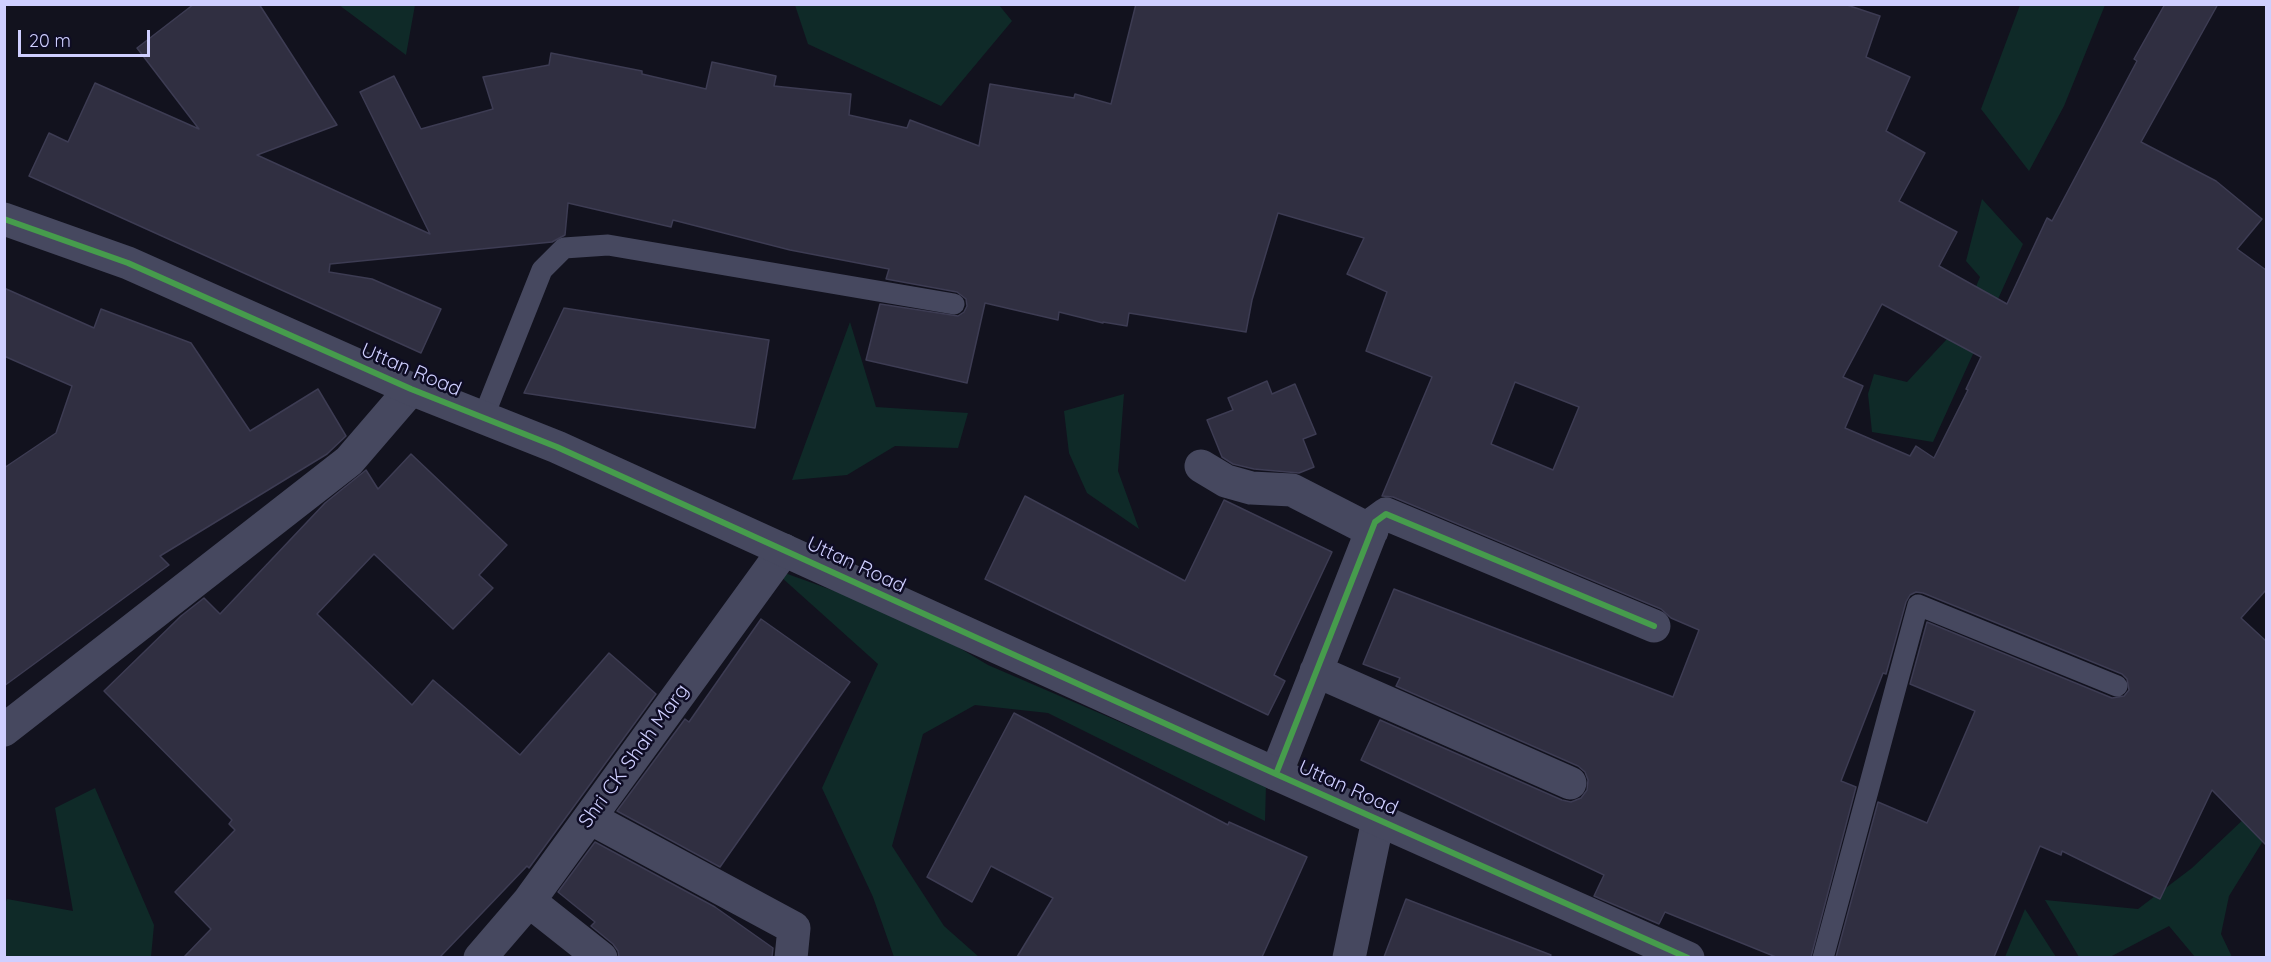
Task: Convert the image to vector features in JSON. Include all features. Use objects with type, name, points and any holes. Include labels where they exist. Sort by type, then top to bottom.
[{"type":"street","name":"Uttan Road","points":[[4,219],[128,263],[411,389],[557,447],[1378,820],[1688,957]]},
{"type":"street","points":[[4,730],[349,461],[411,389]]},
{"type":"street","points":[[1201,466],[1226,481],[1251,488],[1292,490],[1372,531]]},
{"type":"street","points":[[1276,774],[1372,531],[1376,522],[1386,514],[1654,626]]},
{"type":"street","name":"Shri CK Shah Marg","points":[[480,957],[529,901],[784,550]]},
{"type":"street","points":[[1316,671],[1570,783]]},
{"type":"street","points":[[590,818],[794,928],[791,957]]},
{"type":"street","points":[[1349,957],[1378,820]]},
{"type":"street","points":[[529,901],[601,957]]},
{"type":"lane","points":[[483,417],[543,270],[564,248],[608,244],[954,304]]},
{"type":"lane","points":[[1823,957],[1918,605],[2117,686]]},
{"type":"green space","points":[[339,5],[415,5],[406,55]]},
{"type":"green space","points":[[795,5],[999,5],[1012,21],[941,106],[808,44]]},
{"type":"green space","points":[[2020,5],[2105,5],[2064,106],[2029,171],[1981,109]]},
{"type":"green space","points":[[1982,199],[2023,244],[1933,442],[1872,432],[1868,394],[1874,374],[1907,382],[1960,325],[1980,277],[1966,261]]},
{"type":"green space","points":[[850,322],[876,407],[968,413],[958,448],[895,446],[847,475],[792,480]]},
{"type":"green space","points":[[1124,394],[1118,471],[1139,529],[1087,493],[1069,453],[1064,411]]},
{"type":"green space","points":[[771,568],[909,618],[988,665],[1266,785],[1265,821],[1048,713],[975,705],[923,734],[892,846],[944,926],[979,957],[894,957],[873,897],[822,788],[878,664]]},
{"type":"green space","points":[[95,788],[154,925],[151,957],[5,957],[4,907],[7,899],[73,911],[55,808]]},
{"type":"green space","points":[[2266,798],[2266,836],[2229,896],[2221,934],[2232,957],[2195,957],[2169,926],[2110,957],[2079,957],[2045,900],[2138,909],[2192,868]]},
{"type":"green space","points":[[2025,909],[2056,957],[2005,957]]},
{"type":"building","points":[[194,4],[259,4],[337,125],[257,155],[430,234],[360,92],[394,76],[421,129],[493,109],[483,77],[549,65],[551,53],[642,71],[642,74],[706,89],[712,62],[776,76],[774,86],[851,94],[849,115],[907,128],[910,120],[979,146],[990,84],[1074,98],[1075,94],[1111,104],[1136,4],[1844,4],[1880,16],[1866,57],[1910,77],[1886,131],[1925,153],[1899,201],[1957,232],[1939,266],[2007,304],[2047,218],[2052,221],[2137,61],[2134,59],[2165,4],[2218,4],[2141,142],[2216,181],[2262,219],[2237,249],[2266,270],[2266,590],[2241,618],[2266,641],[2266,845],[2212,790],[2160,899],[2062,851],[2061,855],[2040,846],[1994,957],[1836,957],[1878,802],[1927,823],[1975,711],[1910,684],[1927,622],[2112,698],[2124,696],[2129,690],[2127,679],[2122,674],[1916,592],[1910,595],[1906,602],[1886,674],[1883,673],[1841,781],[1856,787],[1811,957],[1776,957],[1665,912],[1659,924],[1594,896],[1604,875],[1361,760],[1380,720],[1562,800],[1571,802],[1581,798],[1587,790],[1588,780],[1585,772],[1578,766],[1396,686],[1400,678],[1363,664],[1394,589],[1673,697],[1699,630],[1671,618],[1661,609],[1393,497],[1382,496],[1432,377],[1366,351],[1387,292],[1347,274],[1364,238],[1278,213],[1252,300],[1246,332],[1129,313],[1127,326],[1103,323],[1059,312],[1058,320],[985,303],[967,383],[866,360],[880,304],[958,316],[967,306],[966,299],[957,292],[886,279],[889,269],[790,250],[673,220],[671,227],[568,203],[565,235],[552,242],[330,264],[329,272],[372,279],[441,309],[421,353],[29,176],[49,133],[68,142],[95,83],[199,129],[137,48]],"holes":[[[1882,304],[1981,357],[1966,389],[1968,390],[1934,458],[1916,446],[1910,456],[1845,428],[1863,386],[1843,377]],[[1515,382],[1579,407],[1553,470],[1491,444]]]},
{"type":"building","points":[[4,288],[94,328],[101,309],[191,343],[250,431],[318,389],[346,436],[327,454],[160,556],[169,565],[4,686],[4,468],[56,433],[72,386],[4,356]]},
{"type":"building","points":[[564,308],[769,340],[755,428],[524,393]]},
{"type":"building","points":[[1267,381],[1272,394],[1295,384],[1316,434],[1303,439],[1314,467],[1299,473],[1254,469],[1233,464],[1222,457],[1207,420],[1233,410],[1228,398]]},
{"type":"building","points":[[411,454],[507,545],[479,575],[493,588],[453,629],[374,554],[317,614],[412,705],[433,680],[520,755],[609,653],[656,694],[529,868],[527,866],[440,957],[184,957],[211,929],[175,892],[235,830],[229,824],[232,820],[104,691],[181,616],[204,598],[220,614],[325,503],[366,470],[378,489]]},
{"type":"building","points":[[1025,496],[1185,581],[1224,500],[1332,552],[1274,675],[1285,681],[1268,715],[985,579]]},
{"type":"building","points":[[761,619],[850,682],[720,867],[617,811],[685,719],[689,722]]},
{"type":"building","points":[[1014,713],[1228,825],[1229,822],[1307,857],[1262,957],[1017,957],[1053,898],[991,866],[972,902],[927,877]]},
{"type":"building","points":[[595,842],[715,907],[773,948],[772,957],[619,957],[613,944],[591,926],[595,922],[558,892]]},
{"type":"building","points":[[1406,899],[1551,955],[1550,957],[1384,957]]},
{"type":"cycle path","points":[[4,219],[128,263],[411,389],[557,447],[1276,774],[1688,958]]},
{"type":"cycle path","points":[[1276,774],[1375,522],[1386,514],[1654,626]]}]
